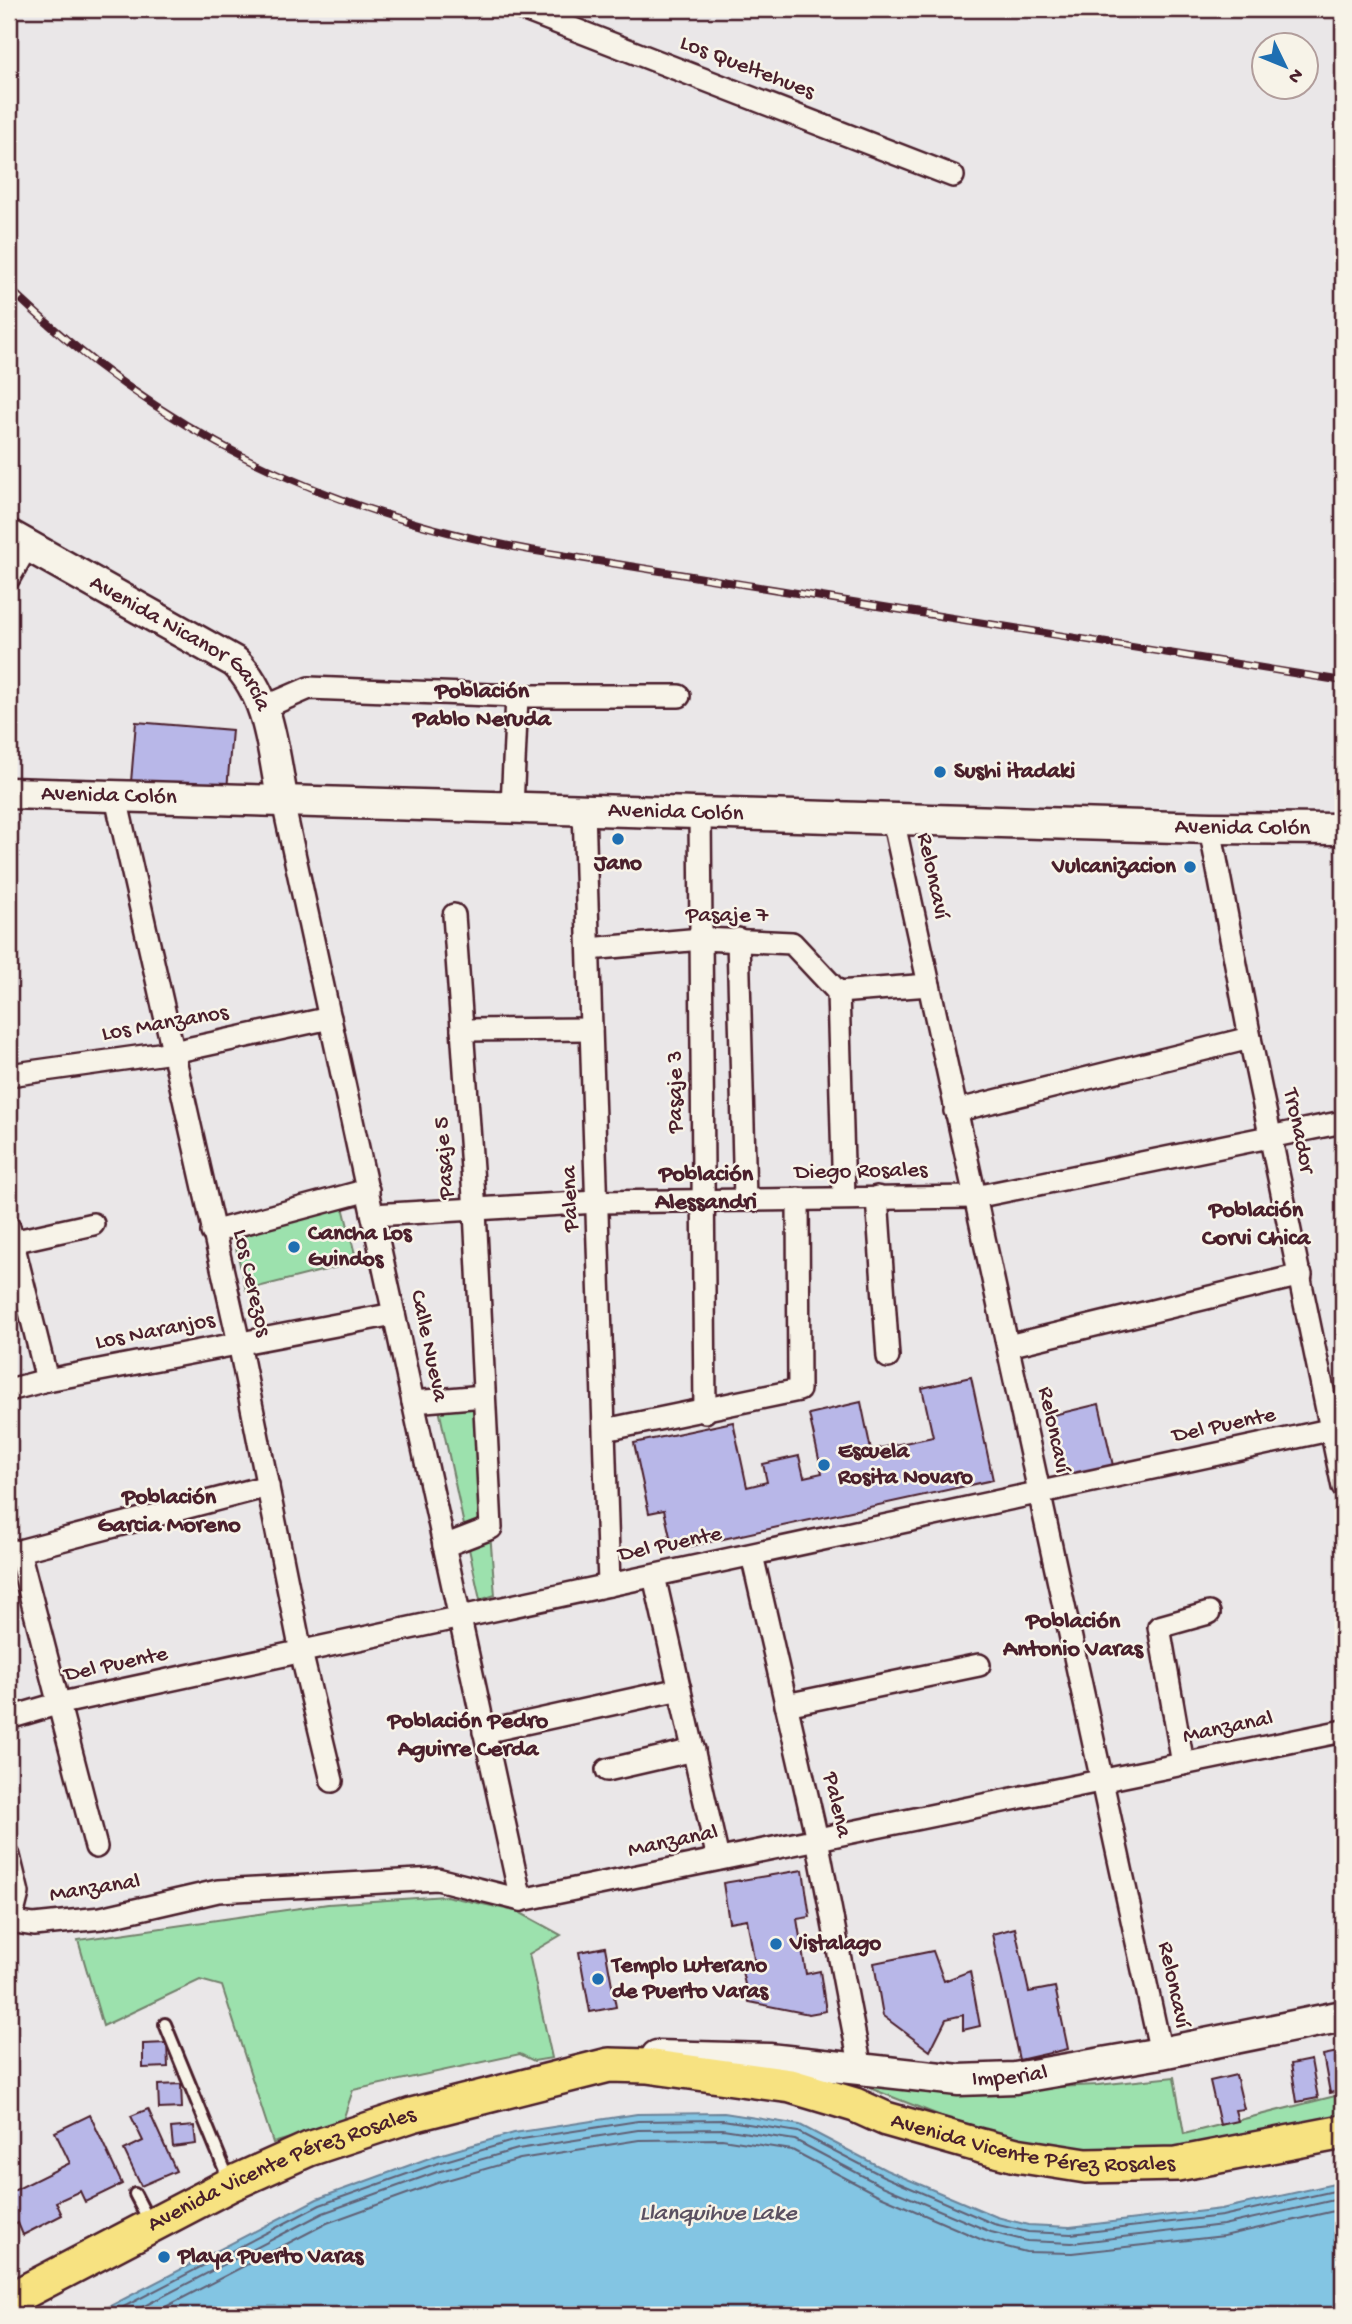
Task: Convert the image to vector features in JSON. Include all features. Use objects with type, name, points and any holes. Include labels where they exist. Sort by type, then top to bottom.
[{"type":"main road","name":"Avenida Nicanor García","points":[[18,541],[227,656],[250,678],[263,708],[283,802]]},
{"type":"main road","name":"Avenida Colón","points":[[9,793],[1210,828],[1343,829]]},
{"type":"main road","name":"Imperial","points":[[659,2060],[769,2059],[930,2077],[987,2080],[1041,2075],[1343,2016]]},
{"type":"main road","name":"Avenida Vicente Pérez Rosales","points":[[9,2301],[231,2184],[360,2131],[593,2072],[659,2060],[824,2095],[886,2119],[1016,2155],[1086,2166],[1177,2164],[1343,2133]]},
{"type":"main road","name":"Avenida Vicente Pérez Rosales","points":[[593,2072],[727,2076]]},
{"type":"street","name":"Los Queltehues","points":[[522,9],[953,176]]},
{"type":"street","points":[[9,578],[18,541]]},
{"type":"street","points":[[263,708],[309,688],[517,696],[678,696]]},
{"type":"street","points":[[512,807],[517,696]]},
{"type":"street","name":"Los Cerezos","points":[[116,797],[239,1343],[301,1652],[332,1781]]},
{"type":"street","name":"Calle Nueva","points":[[283,802],[521,1900]]},
{"type":"street","name":"Palena","points":[[584,810],[608,1585]]},
{"type":"street","name":"Pasaje 3","points":[[700,813],[705,1412]]},
{"type":"street","name":"Reloncaví","points":[[893,819],[1161,2053]]},
{"type":"street","name":"Tronador","points":[[1210,828],[1250,1038],[1301,1275],[1338,1429],[1343,1487]]},
{"type":"street","name":"Pasaje 5","points":[[444,1546],[491,1528],[475,1211],[454,915]]},
{"type":"street","name":"Pasaje 7","points":[[589,949],[701,939],[792,943],[838,992]]},
{"type":"street","points":[[737,939],[746,1199]]},
{"type":"street","points":[[844,1198],[838,992],[929,985]]},
{"type":"street","name":"Los Manzanos","points":[[9,1075],[173,1052],[330,1018]]},
{"type":"street","points":[[462,1030],[591,1029]]},
{"type":"street","points":[[955,1111],[1250,1038]]},
{"type":"street","name":"Diego Rosales","points":[[373,1215],[597,1202],[975,1197],[1343,1122]]},
{"type":"street","points":[[212,1232],[368,1191]]},
{"type":"street","points":[[877,1197],[888,1357]]},
{"type":"street","points":[[605,1430],[705,1412],[799,1390],[798,1199]]},
{"type":"street","points":[[47,1380],[10,1234],[93,1224]]},
{"type":"street","points":[[1007,1346],[1301,1275]]},
{"type":"street","name":"Los Naranjos","points":[[9,1390],[47,1380],[394,1314]]},
{"type":"street","points":[[413,1402],[484,1396]]},
{"type":"street","name":"Del Puente","points":[[9,1718],[57,1704],[1338,1429]]},
{"type":"street","points":[[96,1847],[14,1551],[268,1486]]},
{"type":"street","name":"Palena","points":[[752,1555],[817,1839],[861,2069]]},
{"type":"street","points":[[654,1576],[718,1859]]},
{"type":"street","points":[[1183,1764],[1159,1627],[1209,1613]]},
{"type":"street","points":[[786,1705],[979,1665]]},
{"type":"street","points":[[484,1732],[680,1689]]},
{"type":"street","name":"Manzanal","points":[[10,1921],[34,1925],[102,1918],[218,1891],[436,1879],[521,1900],[1343,1731]]},
{"type":"street","points":[[607,1770],[694,1750]]},
{"type":"street","points":[[9,1856],[19,1893],[10,1921]]},
{"type":"lane","points":[[165,2025],[231,2184]]},
{"type":"lane","points":[[135,2194],[151,2226]]},
{"type":"green space","name":"Cancha Los Guindos","points":[[342,1203],[357,1262],[246,1290],[232,1231]]},
{"type":"green space","points":[[480,1408],[495,1595],[480,1600],[439,1409]]},
{"type":"green space","points":[[446,1896],[519,1912],[561,1935],[529,1954],[552,2058],[534,2061],[520,2054],[353,2090],[342,2123],[273,2143],[222,1986],[200,1980],[103,2026],[78,1940],[328,1904]]},
{"type":"green space","points":[[1174,2077],[1184,2134],[1343,2094],[1343,2125],[1134,2159],[982,2132],[849,2080],[1013,2089],[1098,2085]]},
{"type":"water","name":"Llanquihue Lake","points":[[724,2113],[800,2125],[886,2170],[997,2217],[1028,2225],[1070,2227],[1221,2209],[1343,2182],[1343,2315],[93,2315],[317,2199],[432,2157],[514,2133],[637,2114]]},
{"type":"building","points":[[136,722],[232,730],[227,790],[131,782]]},
{"type":"building","points":[[971,1377],[993,1480],[673,1550],[664,1510],[649,1513],[634,1443],[733,1422],[747,1487],[767,1482],[763,1464],[799,1456],[804,1477],[822,1473],[809,1414],[861,1402],[871,1450],[933,1437],[922,1388]]},
{"type":"building","points":[[1099,1404],[1114,1470],[1064,1481],[1049,1416]]},
{"type":"building","name":"Vistalago","points":[[803,1870],[810,1917],[797,1919],[806,1974],[820,1971],[826,2011],[809,2014],[749,2002],[741,1967],[755,1965],[747,1919],[729,1922],[723,1883]]},
{"type":"building","points":[[1015,1928],[1029,1992],[1055,1987],[1068,2049],[1019,2060],[992,1934]]},
{"type":"building","name":"Templo Luterano de Puerto Varas","points":[[605,1947],[616,2007],[590,2012],[579,1952]]},
{"type":"building","points":[[933,1951],[944,1981],[970,1971],[980,2026],[963,2030],[963,2015],[946,2019],[930,2051],[883,2016],[874,1963]]},
{"type":"building","points":[[167,2043],[168,2067],[143,2068],[143,2044]]},
{"type":"building","points":[[1343,2051],[1343,2090],[1330,2093],[1323,2055]]},
{"type":"building","points":[[1311,2060],[1318,2098],[1297,2102],[1291,2064]]},
{"type":"building","points":[[1236,2075],[1244,2109],[1235,2110],[1238,2121],[1220,2125],[1210,2081]]},
{"type":"building","points":[[181,2084],[182,2108],[159,2109],[158,2085]]},
{"type":"building","points":[[148,2109],[176,2171],[141,2186],[124,2150],[143,2141],[131,2116]]},
{"type":"building","points":[[90,2115],[122,2184],[85,2202],[80,2191],[56,2202],[62,2215],[23,2235],[18,2223],[9,2228],[9,2193],[70,2163],[55,2132]]},
{"type":"building","points":[[194,2126],[196,2144],[173,2147],[171,2128]]},
{"type":"railway","points":[[9,288],[67,340],[125,385],[186,425],[249,460],[314,489],[383,514],[454,534],[530,550],[1343,681]]},
{"type":"place","name":"Sushi itadaki","points":[[940,772]]},
{"type":"place","name":"Jano","points":[[618,839]]},
{"type":"place","name":"Vulcanizacion","points":[[1190,867]]},
{"type":"place","name":"Cancha Los Guindos","points":[[294,1247]]},
{"type":"place","name":"Escuela Rosita Novaro","points":[[824,1465]]},
{"type":"place","name":"Vistalago","points":[[776,1944]]},
{"type":"place","name":"Templo Luterano de Puerto Varas","points":[[598,1979]]},
{"type":"place","name":"Playa Puerto Varas","points":[[164,2257]]},
{"type":"district","name":"Población Pablo Neruda","points":[[482,706]]},
{"type":"district","name":"Población Alessandri","points":[[706,1189]]},
{"type":"district","name":"Población Corvi Chica","points":[[1256,1225]]},
{"type":"district","name":"Población Garcia Moreno","points":[[169,1512]]},
{"type":"district","name":"Población Antonio Varas","points":[[1073,1636]]},
{"type":"district","name":"Población Pedro Aguirre Cerda","points":[[468,1736]]}]
